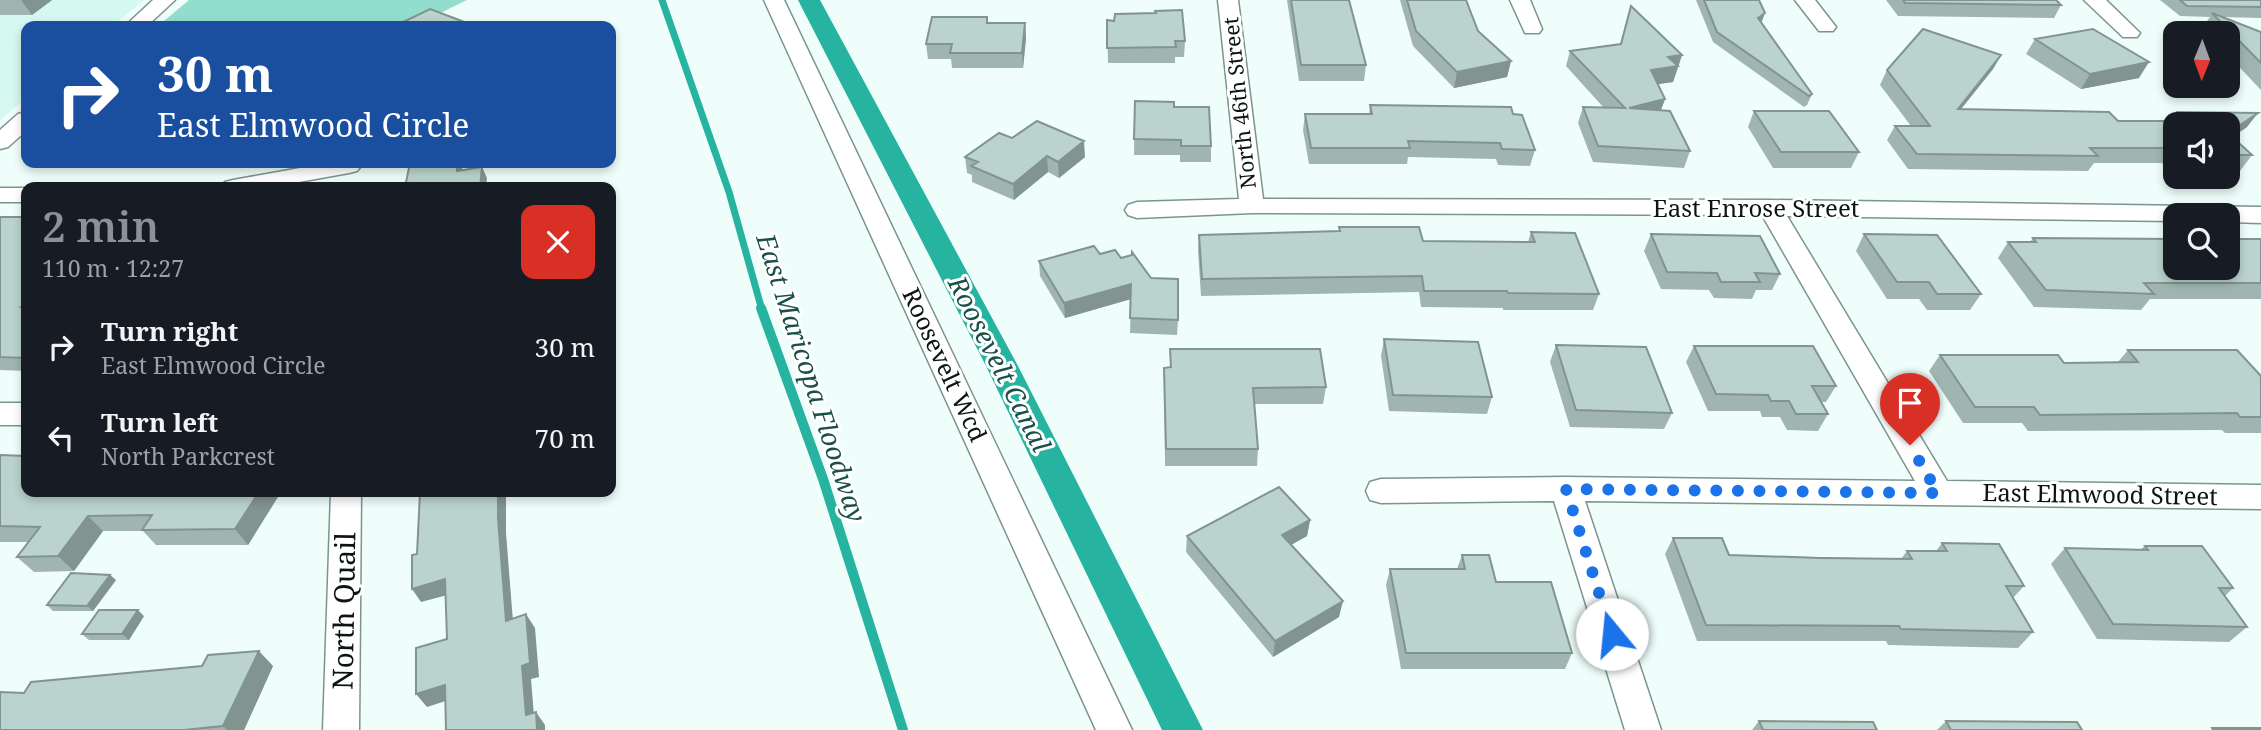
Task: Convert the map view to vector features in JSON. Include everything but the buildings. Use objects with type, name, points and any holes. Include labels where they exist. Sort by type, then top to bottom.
[{"type":"street","points":[[141,21],[165,0]]},
{"type":"street","name":"Roosevelt Wcd","points":[[774,0],[1114,730]]},
{"type":"street","name":"North 46th Street","points":[[1228,0],[1252,206]]},
{"type":"street","points":[[1520,0],[1532,29]]},
{"type":"street","points":[[1805,0],[1826,27]]},
{"type":"street","points":[[2094,0],[2130,33]]},
{"type":"street","points":[[0,142],[21,123]]},
{"type":"street","points":[[272,182],[349,172]]},
{"type":"street","points":[[0,195],[21,195]]},
{"type":"street","name":"East Enrose Street","points":[[1137,210],[1252,206],[1770,208],[2261,215]]},
{"type":"street","points":[[1770,208],[1938,493]]},
{"type":"street","points":[[0,414],[21,414]]},
{"type":"street","points":[[1566,489],[1643,730]]},
{"type":"street","name":"East Elmwood Street","points":[[1381,491],[1566,489],[2261,497]]},
{"type":"street","name":"North Quail","points":[[341,730],[346,497]]},
{"type":"shaded area","points":[[0,0],[144,0],[118,21],[21,21],[21,102],[0,120]]},
{"type":"green space","points":[[189,0],[467,0],[424,21],[164,21]]},
{"type":"waterway","name":"East Maricopa Floodway","points":[[662,0],[729,192],[762,310]]},
{"type":"waterway","name":"Roosevelt Canal","points":[[809,0],[1002,366],[1183,730]]},
{"type":"waterway","name":"East Maricopa Floodway","points":[[761,308],[823,479],[903,730]]},
{"type":"route","points":[[1612,634],[1566,489],[1938,493],[1910,445]]}]
